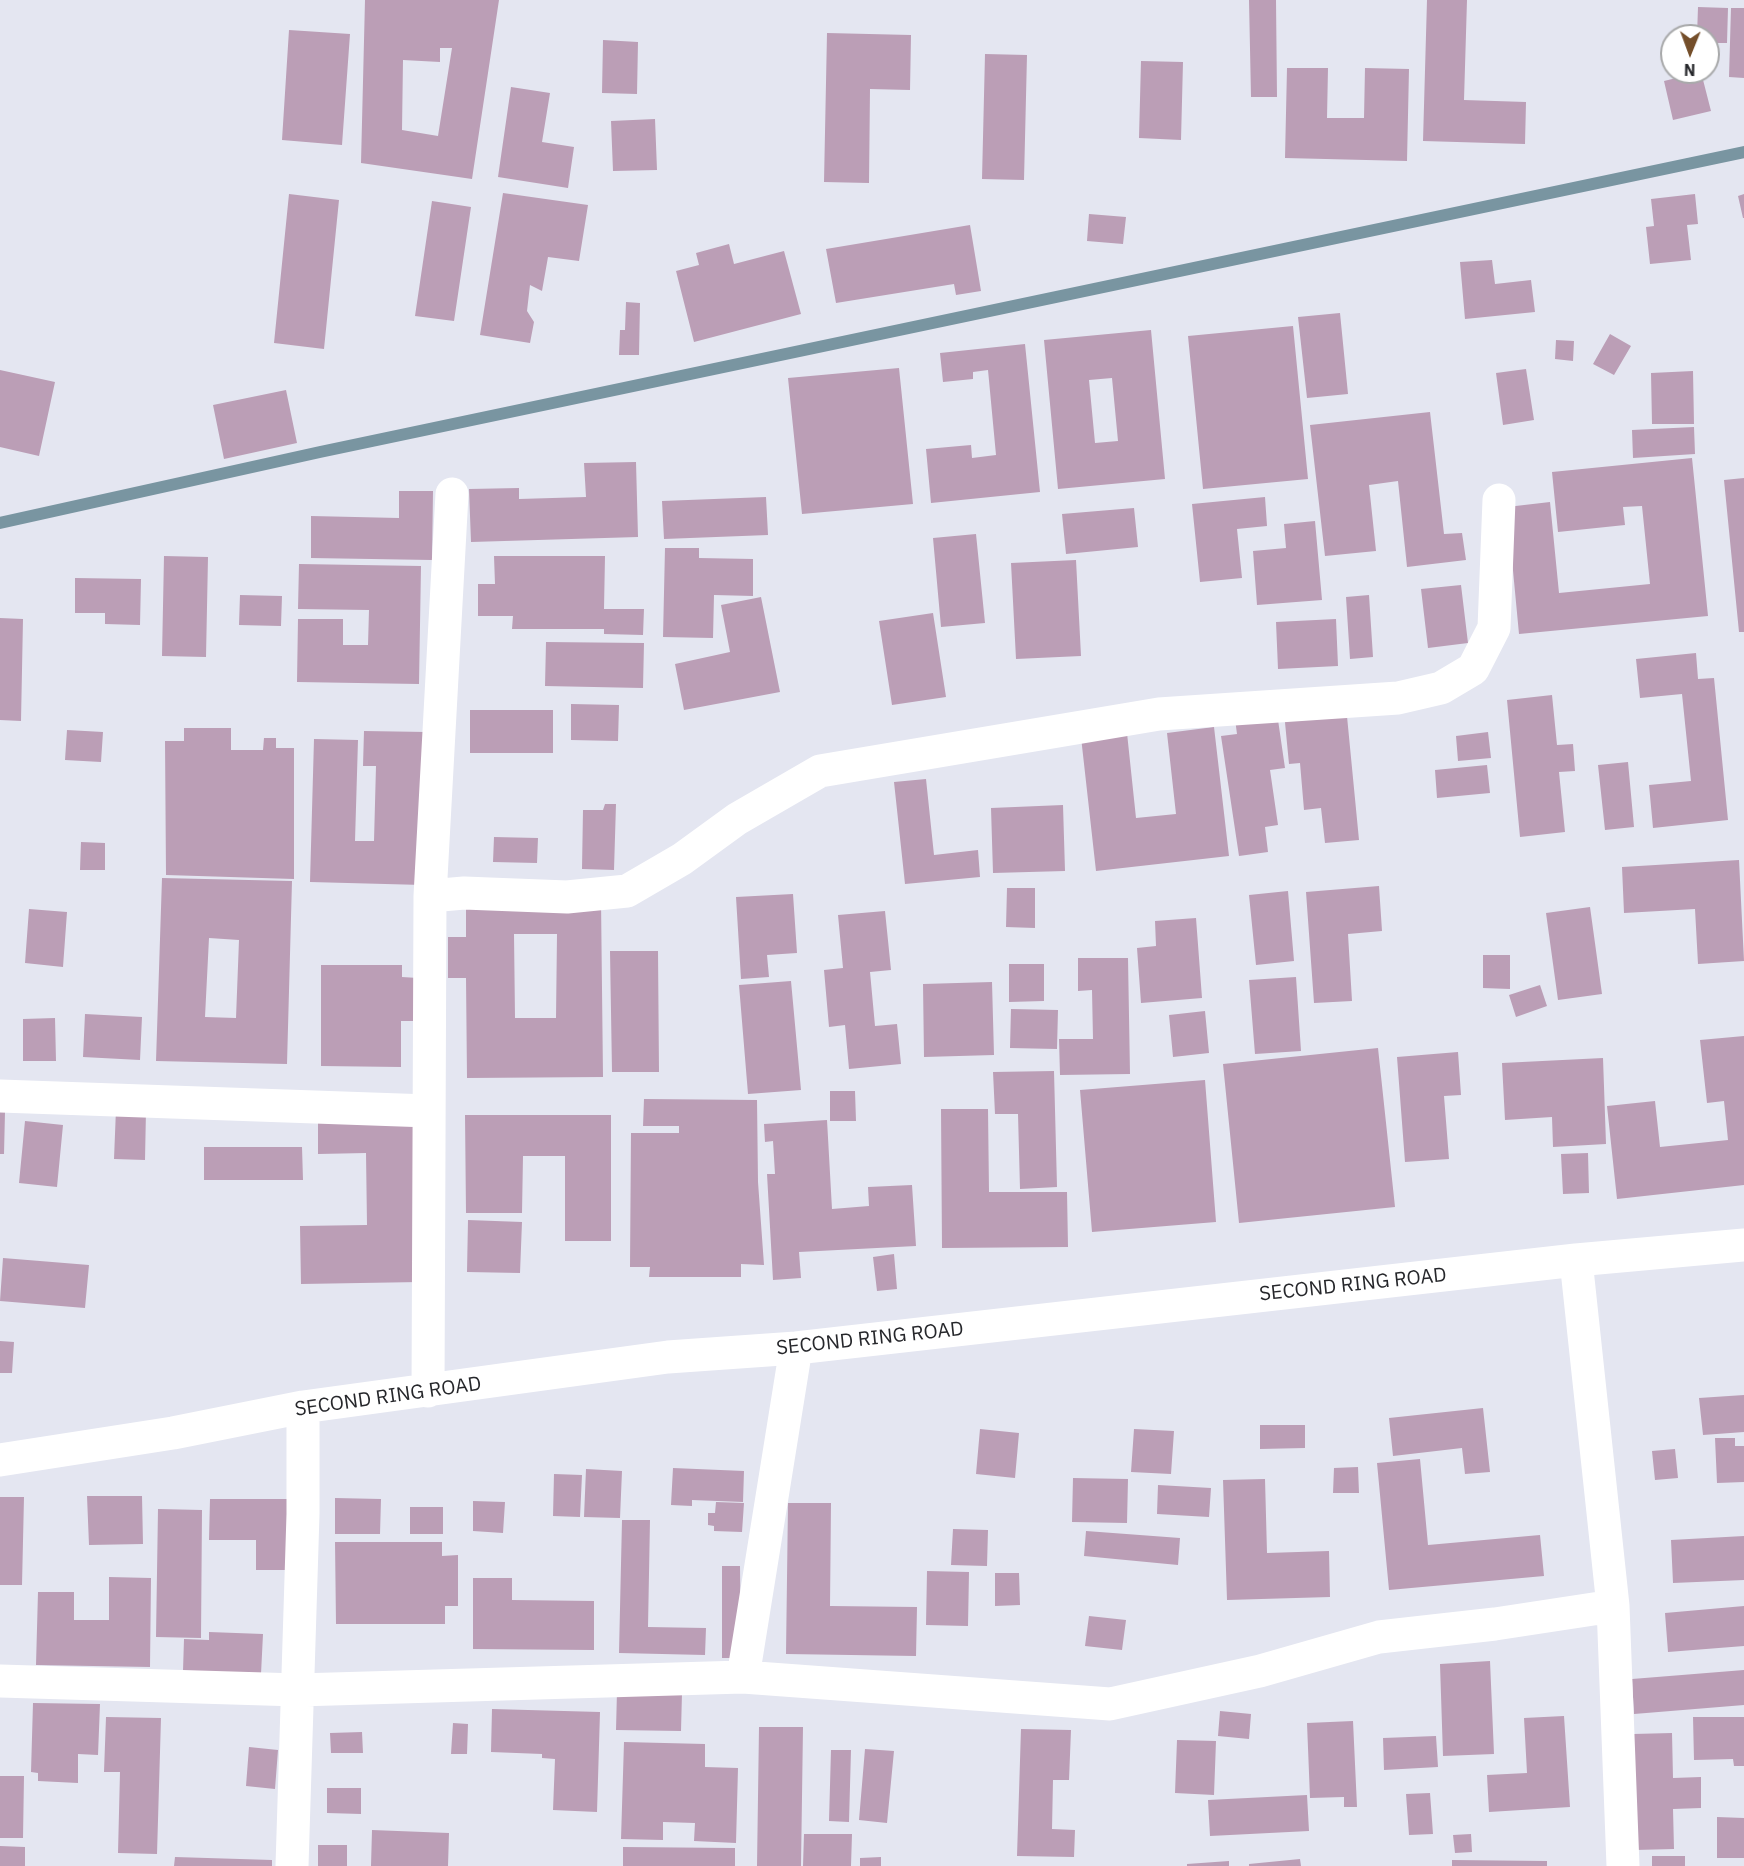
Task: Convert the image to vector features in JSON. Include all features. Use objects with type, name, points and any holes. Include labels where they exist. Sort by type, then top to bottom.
[{"type":"street","points":[[428,1391],[430,896],[452,494]]},
{"type":"street","points":[[430,896],[464,893],[567,897],[627,891],[682,859],[737,819],[820,771],[1159,714],[1398,698],[1441,688],[1473,669],[1494,628],[1499,500]]},
{"type":"street","points":[[0,1096],[429,1111]]},
{"type":"street","name":"SECOND RING ROAD","points":[[0,1460],[173,1433],[303,1407],[668,1357],[796,1348],[1576,1260],[1744,1245]]},
{"type":"street","points":[[1576,1260],[1613,1606],[1623,1866]]},
{"type":"street","points":[[743,1677],[796,1348]]},
{"type":"street","points":[[292,1866],[303,1514],[303,1407]]},
{"type":"street","points":[[0,1681],[298,1690],[743,1677],[1110,1704],[1260,1671],[1379,1637],[1494,1624],[1613,1606]]},
{"type":"building","points":[[365,0],[499,0],[472,179],[361,163]],"holes":[[[440,48],[452,48],[438,136],[402,130],[403,60],[440,62]]]},
{"type":"building","points":[[1249,0],[1276,0],[1277,97],[1251,97]]},
{"type":"building","points":[[1427,0],[1467,0],[1464,100],[1526,102],[1525,144],[1423,141]]},
{"type":"building","points":[[1698,7],[1728,8],[1727,43],[1720,43],[1720,24],[1697,24]]},
{"type":"building","points":[[1731,8],[1744,8],[1744,78],[1729,77]]},
{"type":"building","points":[[289,30],[350,34],[342,145],[282,140]]},
{"type":"building","points":[[827,33],[911,35],[910,90],[870,89],[869,183],[824,182]]},
{"type":"building","points":[[603,40],[638,42],[637,94],[602,93]]},
{"type":"building","points":[[985,54],[1027,55],[1024,180],[982,179]]},
{"type":"building","points":[[1141,61],[1183,62],[1181,140],[1139,138]]},
{"type":"building","points":[[1287,68],[1328,68],[1327,118],[1364,118],[1365,68],[1409,69],[1407,161],[1285,158]]},
{"type":"building","points":[[1665,84],[1704,84],[1711,111],[1673,120]]},
{"type":"building","points":[[511,87],[550,93],[542,142],[574,147],[568,188],[498,177]]},
{"type":"building","points":[[655,119],[657,170],[613,171],[611,121]]},
{"type":"building","points":[[503,193],[588,205],[579,261],[548,257],[542,291],[530,285],[527,311],[534,322],[530,343],[480,335]]},
{"type":"building","points":[[289,194],[339,200],[324,349],[274,343]]},
{"type":"building","points":[[1695,194],[1698,224],[1687,225],[1691,260],[1650,264],[1646,227],[1654,226],[1651,199]]},
{"type":"building","points":[[1744,194],[1744,218],[1743,218],[1738,196]]},
{"type":"building","points":[[432,201],[471,207],[454,321],[415,316]]},
{"type":"building","points":[[1089,214],[1126,217],[1123,244],[1087,241]]},
{"type":"building","points":[[970,225],[981,291],[956,295],[954,284],[836,303],[826,249]]},
{"type":"building","points":[[729,244],[734,264],[784,251],[801,314],[694,342],[676,271],[699,265],[696,253]]},
{"type":"building","points":[[1492,260],[1495,284],[1531,280],[1535,312],[1465,319],[1460,262]]},
{"type":"building","points":[[626,302],[640,303],[639,355],[619,355],[620,330],[625,330]]},
{"type":"building","points":[[1340,313],[1348,394],[1307,398],[1298,317]]},
{"type":"building","points":[[1293,326],[1308,479],[1203,489],[1188,336]]},
{"type":"building","points":[[1151,330],[1165,479],[1058,489],[1044,340]],"holes":[[[1112,378],[1118,441],[1095,443],[1089,380]]]},
{"type":"building","points":[[1610,334],[1631,346],[1614,375],[1593,364]]},
{"type":"building","points":[[1556,340],[1574,341],[1573,361],[1555,359]]},
{"type":"building","points":[[1025,344],[1040,492],[931,503],[926,449],[971,445],[972,458],[996,455],[988,370],[973,372],[973,379],[943,382],[940,353]]},
{"type":"building","points":[[899,368],[913,504],[802,514],[788,378]]},
{"type":"building","points":[[1526,369],[1534,420],[1503,425],[1496,373]]},
{"type":"building","points":[[0,370],[55,382],[39,456],[0,447]]},
{"type":"building","points":[[1693,371],[1694,424],[1652,424],[1651,373]]},
{"type":"building","points":[[286,390],[297,443],[224,459],[213,405]]},
{"type":"building","points":[[1430,412],[1444,534],[1462,533],[1466,560],[1407,567],[1398,481],[1369,485],[1376,551],[1325,556],[1310,425]]},
{"type":"building","points":[[1694,427],[1695,454],[1633,458],[1632,430]]},
{"type":"building","points":[[1692,458],[1708,616],[1519,634],[1507,507],[1550,502],[1559,593],[1650,584],[1642,506],[1623,507],[1625,525],[1558,532],[1552,472]]},
{"type":"building","points":[[636,462],[638,537],[471,542],[469,489],[519,488],[519,499],[586,497],[584,463]]},
{"type":"building","points":[[1744,478],[1744,632],[1739,632],[1724,480]]},
{"type":"building","points":[[399,491],[433,491],[432,560],[311,558],[311,516],[399,518]]},
{"type":"building","points":[[766,497],[768,535],[664,539],[662,501]]},
{"type":"building","points":[[1265,497],[1267,526],[1237,529],[1242,578],[1200,582],[1192,504]]},
{"type":"building","points":[[1134,508],[1138,547],[1066,554],[1062,514]]},
{"type":"building","points":[[1315,521],[1322,600],[1257,605],[1253,551],[1286,548],[1284,524]]},
{"type":"building","points":[[976,534],[985,623],[941,627],[933,538]]},
{"type":"building","points":[[665,548],[699,548],[699,558],[753,559],[753,596],[714,595],[713,638],[663,637]]},
{"type":"building","points":[[164,556],[208,557],[206,657],[162,656]]},
{"type":"building","points":[[494,556],[605,556],[604,609],[644,609],[643,635],[604,634],[604,629],[512,629],[513,616],[478,616],[478,584],[495,584]]},
{"type":"building","points":[[1076,560],[1081,656],[1016,659],[1011,563]]},
{"type":"building","points":[[299,564],[421,566],[419,684],[297,682],[298,619],[343,619],[343,645],[368,645],[369,610],[298,609]]},
{"type":"building","points":[[75,578],[141,579],[140,625],[105,624],[105,613],[75,613]]},
{"type":"building","points":[[1461,585],[1468,643],[1428,648],[1421,589]]},
{"type":"building","points":[[240,595],[282,596],[281,626],[239,625]]},
{"type":"building","points":[[1369,595],[1373,657],[1350,659],[1346,597]]},
{"type":"building","points":[[761,597],[780,692],[684,710],[675,664],[730,652],[721,605]]},
{"type":"building","points":[[933,613],[946,697],[892,705],[879,621]]},
{"type":"building","points":[[0,618],[23,619],[21,721],[0,720]]},
{"type":"building","points":[[1336,619],[1338,666],[1278,669],[1276,622]]},
{"type":"building","points":[[546,642],[644,643],[643,688],[545,686]]},
{"type":"building","points":[[1696,653],[1698,679],[1714,678],[1728,820],[1653,828],[1649,785],[1691,781],[1682,694],[1640,698],[1636,659]]},
{"type":"building","points":[[1552,695],[1557,745],[1573,744],[1575,771],[1559,772],[1565,832],[1520,837],[1507,700]]},
{"type":"building","points":[[571,704],[619,705],[618,741],[571,740]]},
{"type":"building","points":[[1346,706],[1359,840],[1325,843],[1321,808],[1304,810],[1300,763],[1289,764],[1284,712]]},
{"type":"building","points":[[470,710],[553,710],[553,753],[470,753]]},
{"type":"building","points":[[1277,713],[1285,768],[1270,770],[1278,825],[1265,827],[1268,852],[1239,856],[1221,736],[1237,734],[1235,719]]},
{"type":"building","points":[[1214,727],[1229,856],[1096,871],[1081,737],[1127,733],[1136,818],[1176,814],[1167,733]]},
{"type":"building","points":[[184,728],[231,728],[231,750],[263,750],[264,738],[276,738],[276,748],[294,748],[294,879],[166,875],[165,741],[184,741]]},
{"type":"building","points":[[67,730],[103,732],[101,762],[65,760]]},
{"type":"building","points":[[364,731],[427,732],[423,885],[310,882],[314,739],[358,740],[355,841],[374,841],[376,766],[363,766]]},
{"type":"building","points":[[1488,732],[1491,758],[1458,761],[1456,736]]},
{"type":"building","points":[[1628,762],[1634,827],[1605,830],[1598,765]]},
{"type":"building","points":[[1487,765],[1490,793],[1437,798],[1435,770]]},
{"type":"building","points":[[926,779],[934,855],[978,850],[980,877],[905,884],[894,782]]},
{"type":"building","points":[[605,804],[616,804],[614,870],[582,869],[583,810],[603,810]]},
{"type":"building","points":[[1063,805],[1065,871],[993,873],[991,808]]},
{"type":"building","points":[[494,837],[538,838],[537,863],[493,862]]},
{"type":"building","points":[[81,842],[105,843],[105,870],[80,870]]},
{"type":"building","points":[[1739,860],[1744,961],[1698,964],[1695,909],[1624,913],[1622,867]]},
{"type":"building","points":[[162,878],[292,881],[287,1064],[156,1061]],"holes":[[[209,938],[239,940],[236,1018],[205,1017]]]},
{"type":"building","points":[[1379,886],[1382,931],[1348,934],[1352,1001],[1314,1003],[1306,892]]},
{"type":"building","points":[[1007,888],[1035,888],[1035,928],[1006,927]]},
{"type":"building","points":[[1288,891],[1294,961],[1256,965],[1249,895]]},
{"type":"building","points":[[793,894],[797,953],[767,955],[769,977],[741,979],[736,897]]},
{"type":"building","points":[[601,900],[603,1077],[467,1078],[466,978],[448,978],[448,937],[466,937],[466,901]],"holes":[[[514,934],[557,934],[556,1018],[515,1018]]]},
{"type":"building","points":[[1590,907],[1602,994],[1558,1000],[1546,913]]},
{"type":"building","points":[[29,909],[67,912],[63,967],[25,963]]},
{"type":"building","points":[[885,911],[891,970],[870,972],[875,1026],[897,1024],[901,1064],[849,1069],[845,1025],[829,1027],[824,970],[843,968],[838,915]]},
{"type":"building","points":[[1196,918],[1202,998],[1141,1003],[1137,948],[1156,946],[1155,921]]},
{"type":"building","points":[[610,951],[658,951],[659,1072],[612,1072]]},
{"type":"building","points":[[1483,955],[1510,955],[1510,989],[1483,988]]},
{"type":"building","points":[[1078,958],[1128,958],[1130,1074],[1060,1075],[1059,1039],[1093,1039],[1092,990],[1078,991]]},
{"type":"building","points":[[1009,964],[1044,964],[1044,1001],[1009,1002]]},
{"type":"building","points":[[321,965],[402,965],[402,977],[418,978],[417,1021],[401,1021],[401,1067],[321,1066]]},
{"type":"building","points":[[1296,977],[1301,1051],[1255,1054],[1249,980]]},
{"type":"building","points":[[791,981],[801,1090],[748,1094],[739,985]]},
{"type":"building","points":[[992,982],[994,1055],[924,1057],[923,984]]},
{"type":"building","points":[[1540,985],[1547,1006],[1516,1017],[1509,995]]},
{"type":"building","points":[[1011,1009],[1058,1010],[1057,1049],[1010,1048]]},
{"type":"building","points":[[1205,1011],[1209,1053],[1173,1057],[1169,1015]]},
{"type":"building","points":[[85,1014],[142,1017],[140,1060],[83,1057]]},
{"type":"building","points":[[55,1018],[56,1061],[23,1061],[23,1019]]},
{"type":"building","points":[[1744,1036],[1744,1185],[1617,1199],[1607,1106],[1655,1101],[1660,1147],[1728,1140],[1724,1101],[1707,1103],[1700,1040]]},
{"type":"building","points":[[1378,1048],[1395,1207],[1239,1223],[1223,1064]]},
{"type":"building","points":[[1458,1052],[1461,1095],[1444,1096],[1449,1159],[1405,1162],[1397,1057]]},
{"type":"building","points":[[1603,1058],[1606,1144],[1553,1147],[1552,1117],[1505,1120],[1502,1063]]},
{"type":"building","points":[[1054,1071],[1057,1187],[1020,1189],[1018,1114],[995,1114],[993,1072]]},
{"type":"building","points":[[1205,1080],[1216,1222],[1092,1232],[1080,1090]]},
{"type":"building","points":[[830,1091],[855,1091],[856,1121],[830,1121]]},
{"type":"building","points":[[644,1099],[757,1100],[758,1182],[764,1265],[741,1264],[741,1277],[649,1277],[650,1267],[630,1267],[631,1133],[679,1133],[679,1126],[643,1126]]},
{"type":"building","points":[[116,1109],[146,1110],[145,1160],[114,1159]]},
{"type":"building","points":[[941,1109],[988,1109],[989,1192],[1067,1192],[1068,1247],[942,1248]]},
{"type":"building","points":[[0,1112],[5,1112],[4,1154],[0,1154]]},
{"type":"building","points":[[417,1114],[420,1282],[301,1284],[300,1226],[367,1225],[366,1153],[318,1154],[318,1115]]},
{"type":"building","points":[[465,1115],[611,1115],[611,1241],[565,1241],[565,1156],[523,1156],[522,1213],[466,1213]]},
{"type":"building","points":[[827,1120],[832,1209],[869,1206],[868,1187],[912,1185],[916,1246],[799,1252],[801,1278],[773,1280],[767,1174],[775,1174],[773,1141],[765,1142],[764,1124]]},
{"type":"building","points":[[25,1121],[63,1125],[57,1187],[19,1183]]},
{"type":"building","points":[[204,1147],[302,1147],[303,1180],[204,1180]]},
{"type":"building","points":[[1588,1153],[1589,1193],[1563,1194],[1561,1154]]},
{"type":"building","points":[[468,1220],[522,1222],[520,1273],[467,1272]]},
{"type":"building","points":[[894,1254],[897,1289],[877,1291],[873,1257]]},
{"type":"building","points":[[3,1258],[89,1265],[85,1308],[0,1301]]},
{"type":"building","points":[[0,1341],[14,1342],[12,1373],[0,1373]]},
{"type":"building","points":[[1744,1395],[1744,1432],[1703,1435],[1699,1398]]},
{"type":"building","points":[[1483,1408],[1490,1472],[1465,1474],[1462,1448],[1393,1456],[1389,1418]]},
{"type":"building","points":[[1260,1425],[1305,1425],[1305,1448],[1260,1449]]},
{"type":"building","points":[[980,1429],[1019,1433],[1015,1478],[976,1474]]},
{"type":"building","points":[[1134,1429],[1174,1431],[1171,1474],[1131,1472]]},
{"type":"building","points":[[1715,1438],[1735,1438],[1735,1446],[1744,1446],[1744,1482],[1717,1483]]},
{"type":"building","points":[[1675,1449],[1678,1478],[1655,1480],[1652,1451]]},
{"type":"building","points":[[1420,1459],[1428,1545],[1540,1535],[1544,1576],[1389,1590],[1377,1463]]},
{"type":"building","points":[[1358,1467],[1359,1493],[1333,1493],[1334,1468]]},
{"type":"building","points":[[673,1468],[744,1471],[743,1502],[692,1500],[692,1506],[671,1505]]},
{"type":"building","points":[[586,1469],[622,1471],[620,1518],[584,1517]]},
{"type":"building","points":[[554,1474],[582,1475],[580,1517],[553,1516]]},
{"type":"building","points":[[1073,1478],[1128,1479],[1127,1523],[1072,1522]]},
{"type":"building","points":[[1265,1479],[1267,1553],[1329,1551],[1330,1597],[1227,1600],[1223,1480]]},
{"type":"building","points":[[1158,1485],[1211,1488],[1209,1517],[1157,1514]]},
{"type":"building","points":[[87,1496],[142,1496],[143,1544],[89,1545]]},
{"type":"building","points":[[0,1497],[24,1497],[22,1585],[0,1585]]},
{"type":"building","points":[[335,1498],[381,1499],[380,1534],[335,1534]]},
{"type":"building","points":[[210,1499],[288,1499],[288,1570],[256,1570],[256,1540],[209,1540]]},
{"type":"building","points":[[473,1501],[505,1502],[503,1533],[473,1531]]},
{"type":"building","points":[[716,1502],[744,1503],[742,1532],[714,1531],[714,1526],[708,1525],[708,1513],[715,1513]]},
{"type":"building","points":[[788,1503],[831,1503],[830,1606],[917,1607],[916,1656],[786,1654]]},
{"type":"building","points":[[410,1507],[443,1507],[443,1534],[410,1534]]},
{"type":"building","points":[[158,1509],[202,1510],[201,1638],[156,1637]]},
{"type":"building","points":[[622,1520],[650,1520],[648,1627],[706,1628],[705,1655],[619,1653]]},
{"type":"building","points":[[953,1529],[988,1530],[987,1566],[951,1565]]},
{"type":"building","points":[[1086,1531],[1180,1538],[1178,1565],[1084,1556]]},
{"type":"building","points":[[1744,1536],[1744,1580],[1673,1583],[1671,1540]]},
{"type":"building","points":[[335,1542],[442,1542],[442,1556],[458,1555],[458,1606],[445,1606],[445,1624],[336,1624]]},
{"type":"building","points":[[722,1566],[740,1566],[741,1658],[722,1658]]},
{"type":"building","points":[[927,1571],[969,1572],[968,1626],[926,1625]]},
{"type":"building","points":[[995,1573],[1019,1573],[1020,1605],[995,1606]]},
{"type":"building","points":[[109,1577],[151,1578],[150,1667],[36,1665],[38,1592],[74,1592],[74,1620],[109,1620]]},
{"type":"building","points":[[473,1578],[512,1578],[512,1600],[594,1601],[594,1650],[473,1649]]},
{"type":"building","points":[[1744,1606],[1744,1646],[1668,1652],[1665,1613]]},
{"type":"building","points":[[1089,1616],[1126,1620],[1122,1650],[1085,1646]]},
{"type":"building","points":[[209,1632],[263,1634],[261,1674],[183,1671],[184,1639],[209,1640]]},
{"type":"building","points":[[1490,1661],[1494,1754],[1443,1756],[1440,1664]]},
{"type":"building","points":[[1744,1670],[1744,1705],[1634,1714],[1632,1679]]},
{"type":"building","points":[[617,1691],[682,1693],[681,1731],[616,1730]]},
{"type":"building","points":[[33,1703],[100,1704],[98,1755],[78,1754],[78,1783],[38,1781],[38,1773],[31,1772]]},
{"type":"building","points":[[492,1709],[600,1712],[597,1812],[553,1810],[555,1759],[542,1758],[542,1754],[491,1752]]},
{"type":"building","points":[[1220,1711],[1251,1714],[1249,1739],[1218,1736]]},
{"type":"building","points":[[1564,1716],[1570,1807],[1489,1812],[1487,1775],[1527,1773],[1524,1718]]},
{"type":"building","points":[[106,1717],[161,1718],[157,1854],[118,1853],[120,1772],[104,1772]]},
{"type":"building","points":[[1693,1717],[1744,1717],[1744,1766],[1734,1766],[1733,1759],[1694,1760]]},
{"type":"building","points":[[1353,1721],[1357,1807],[1344,1807],[1344,1797],[1310,1798],[1307,1723]]},
{"type":"building","points":[[453,1723],[468,1724],[467,1754],[451,1754]]},
{"type":"building","points":[[759,1727],[803,1727],[801,1866],[757,1866]]},
{"type":"building","points":[[1021,1729],[1071,1730],[1069,1780],[1053,1780],[1052,1829],[1075,1830],[1074,1857],[1017,1856]]},
{"type":"building","points":[[362,1732],[363,1753],[331,1753],[330,1733]]},
{"type":"building","points":[[1672,1733],[1673,1778],[1701,1777],[1701,1808],[1673,1809],[1674,1849],[1635,1850],[1633,1734]]},
{"type":"building","points":[[1436,1736],[1438,1767],[1384,1770],[1383,1738]]},
{"type":"building","points":[[1177,1740],[1216,1741],[1214,1795],[1175,1793]]},
{"type":"building","points":[[624,1742],[705,1744],[705,1767],[738,1768],[736,1843],[694,1841],[695,1823],[663,1822],[663,1840],[621,1839]]},
{"type":"building","points":[[249,1747],[278,1750],[275,1789],[246,1786]]},
{"type":"building","points":[[865,1749],[894,1751],[887,1823],[859,1820]]},
{"type":"building","points":[[831,1750],[851,1750],[849,1822],[829,1821]]},
{"type":"building","points":[[0,1776],[24,1776],[23,1838],[0,1838]]},
{"type":"building","points":[[327,1788],[361,1788],[361,1814],[327,1813]]},
{"type":"building","points":[[1430,1793],[1433,1834],[1409,1835],[1406,1794]]},
{"type":"building","points":[[1307,1795],[1309,1831],[1210,1836],[1208,1800]]},
{"type":"building","points":[[1717,1817],[1744,1818],[1744,1858],[1717,1858]]},
{"type":"building","points":[[372,1830],[449,1833],[448,1866],[371,1866]]},
{"type":"building","points":[[804,1834],[852,1834],[851,1866],[803,1866]]},
{"type":"building","points":[[1471,1834],[1472,1852],[1455,1853],[1453,1835]]},
{"type":"building","points":[[318,1845],[347,1845],[347,1866],[318,1866]]},
{"type":"building","points":[[0,1846],[25,1847],[25,1866],[0,1866]]},
{"type":"building","points":[[623,1847],[735,1848],[735,1866],[623,1866]]},
{"type":"building","points":[[1652,1856],[1685,1856],[1685,1866],[1652,1866]]},
{"type":"building","points":[[175,1857],[272,1860],[272,1866],[174,1866]]},
{"type":"building","points":[[881,1857],[881,1866],[860,1866],[860,1858]]},
{"type":"building","points":[[1300,1859],[1301,1866],[1249,1866],[1249,1864]]},
{"type":"building","points":[[1452,1860],[1547,1861],[1547,1866],[1452,1866]]},
{"type":"building","points":[[1229,1861],[1229,1866],[1187,1866],[1187,1864]]},
{"type":"waterway","points":[[0,523],[320,452],[1744,152]]}]
